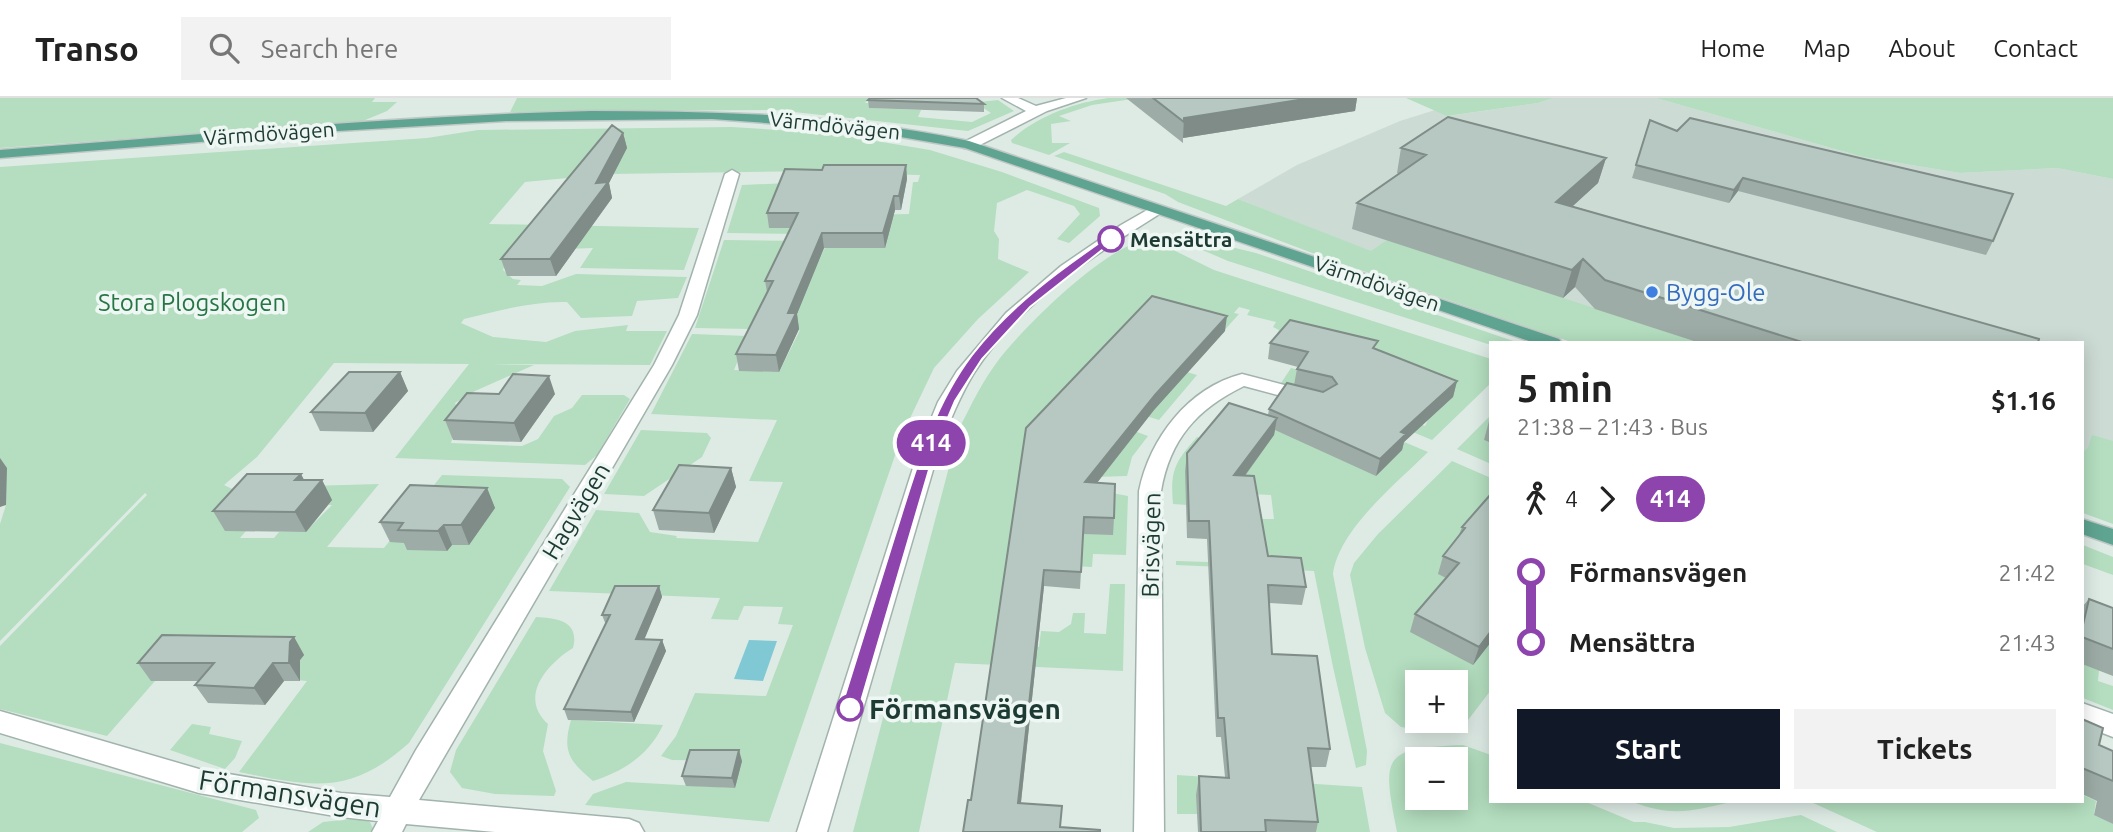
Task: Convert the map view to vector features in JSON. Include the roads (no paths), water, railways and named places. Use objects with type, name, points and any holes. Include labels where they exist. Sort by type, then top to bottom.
[{"type":"main road","name":"Värmdövägen","points":[[0,154],[439,120],[623,114],[753,116],[832,121],[914,133],[969,145],[1547,341]]},
{"type":"main road","points":[[2084,527],[2113,537]]},
{"type":"street","points":[[1008,98],[1036,111]]},
{"type":"street","points":[[969,145],[1036,111],[1080,98]]},
{"type":"street","name":"Hagvägen","points":[[394,821],[426,758],[663,365],[688,315],[732,174]]},
{"type":"street","points":[[812,832],[930,446],[949,401],[977,357],[1026,304],[1067,269],[1156,210]]},
{"type":"street","name":"Brisvägen","points":[[1149,832],[1150,491],[1153,470],[1162,449],[1199,404],[1242,380],[1321,400]]},
{"type":"street","points":[[2084,714],[2113,726]]},
{"type":"street","name":"Förmansvägen","points":[[0,722],[199,781],[341,805],[394,821],[629,832]]},
{"type":"water","points":[[749,640],[777,641],[763,681],[734,679]]},
{"type":"place","name":"Mensättra","points":[[1111,239]]},
{"type":"place","name":"Bygg-Ole","points":[[1652,292]]},
{"type":"place","name":"Förmansvägen","points":[[850,708]]},
{"type":"park label","name":"Stora Plogskogen","points":[[192,302]]}]
